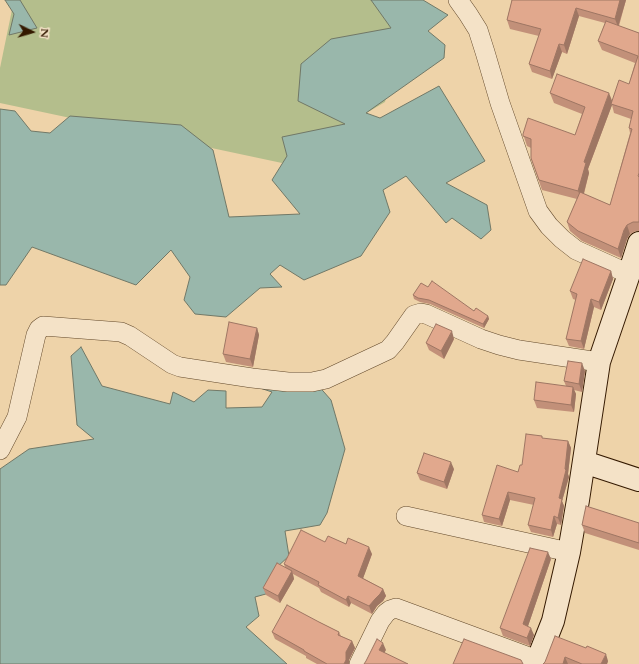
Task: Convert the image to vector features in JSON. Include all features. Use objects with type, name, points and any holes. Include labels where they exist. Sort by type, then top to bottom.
[{"type":"main road","points":[[537,662],[553,621],[569,552],[599,362],[630,274],[639,242]]},
{"type":"main road","points":[[584,462],[639,480]]},
{"type":"street","points":[[458,0],[478,30],[500,103],[538,211],[549,226],[576,250],[630,274]]},
{"type":"street","points":[[0,450],[17,417],[36,335],[42,326],[121,332],[130,336],[172,364],[180,367],[288,382],[312,382],[326,379],[388,350],[414,315],[421,313],[481,339],[500,345],[519,350],[599,362]]},
{"type":"street","points":[[406,516],[569,552]]},
{"type":"street","points":[[359,664],[380,621],[386,613],[396,608],[537,662]]},
{"type":"green space","points":[[14,0],[410,0],[385,102],[282,163],[0,103],[0,68]]},
{"type":"shaded area","points":[[5,0],[20,0],[37,28],[9,35],[14,14]]},
{"type":"shaded area","points":[[371,0],[423,0],[448,15],[428,31],[445,45],[444,58],[366,113],[380,118],[439,86],[485,161],[446,183],[487,205],[491,230],[481,239],[452,218],[446,223],[406,176],[383,190],[390,212],[361,256],[304,280],[280,265],[270,274],[282,287],[260,288],[226,317],[195,314],[184,300],[190,277],[171,250],[136,285],[32,247],[6,285],[0,285],[0,109],[15,111],[31,131],[50,133],[70,116],[181,125],[213,150],[229,217],[300,214],[272,180],[287,156],[282,137],[345,124],[298,101],[301,64],[331,39],[391,28]]},
{"type":"shaded area","points":[[81,347],[102,386],[170,404],[173,392],[194,402],[208,390],[226,391],[226,408],[262,407],[272,392],[248,384],[289,384],[308,374],[331,400],[345,449],[327,513],[320,525],[285,531],[289,556],[276,568],[273,592],[255,597],[259,616],[246,627],[287,664],[0,664],[0,469],[29,449],[94,439],[77,425],[71,356]]},
{"type":"building","points":[[512,0],[620,0],[615,19],[576,8],[564,45],[559,44],[550,71],[529,64],[541,29],[507,20]]},
{"type":"building","points":[[606,21],[639,33],[639,222],[633,222],[627,225],[618,249],[578,231],[567,222],[580,192],[610,205],[632,129],[629,128],[633,111],[611,104],[619,80],[629,84],[638,56],[598,41]]},
{"type":"building","points":[[557,74],[609,93],[584,162],[586,163],[578,191],[539,180],[531,158],[531,139],[523,136],[528,118],[575,135],[585,107],[550,93]]},
{"type":"building","points":[[583,259],[611,271],[599,302],[591,299],[581,341],[566,339],[577,294],[570,291]]},
{"type":"building","points":[[432,281],[474,311],[476,308],[488,316],[483,324],[429,300],[418,298],[413,295],[421,283],[428,287]]},
{"type":"building","points":[[229,322],[257,328],[250,359],[223,354]]},
{"type":"building","points":[[436,324],[452,331],[441,351],[426,343]]},
{"type":"building","points":[[568,361],[582,363],[579,384],[564,381]]},
{"type":"building","points":[[536,382],[573,387],[571,405],[534,400]]},
{"type":"building","points":[[526,434],[542,436],[542,438],[568,441],[566,470],[559,498],[562,499],[558,518],[554,516],[551,530],[528,525],[535,498],[508,492],[499,519],[482,515],[497,465],[518,472],[520,465],[522,465]]},
{"type":"building","points":[[424,453],[451,462],[444,482],[417,473]]},
{"type":"building","points":[[586,506],[639,523],[639,543],[582,525]]},
{"type":"building","points":[[301,530],[325,542],[328,536],[346,544],[348,538],[369,547],[358,576],[383,589],[369,606],[348,596],[346,600],[318,585],[319,582],[284,564]]},
{"type":"building","points":[[530,548],[548,552],[523,624],[531,628],[527,638],[500,628]]},
{"type":"building","points":[[277,563],[292,571],[278,596],[263,588]]},
{"type":"building","points":[[287,605],[339,632],[338,635],[352,641],[346,652],[346,660],[344,664],[327,664],[272,632]]},
{"type":"building","points":[[555,636],[586,648],[587,646],[606,654],[601,664],[582,664],[565,657],[563,664],[543,664]]},
{"type":"building","points":[[377,639],[383,643],[379,650],[408,664],[364,664]]},
{"type":"building","points":[[464,639],[521,660],[523,664],[453,664]]}]
